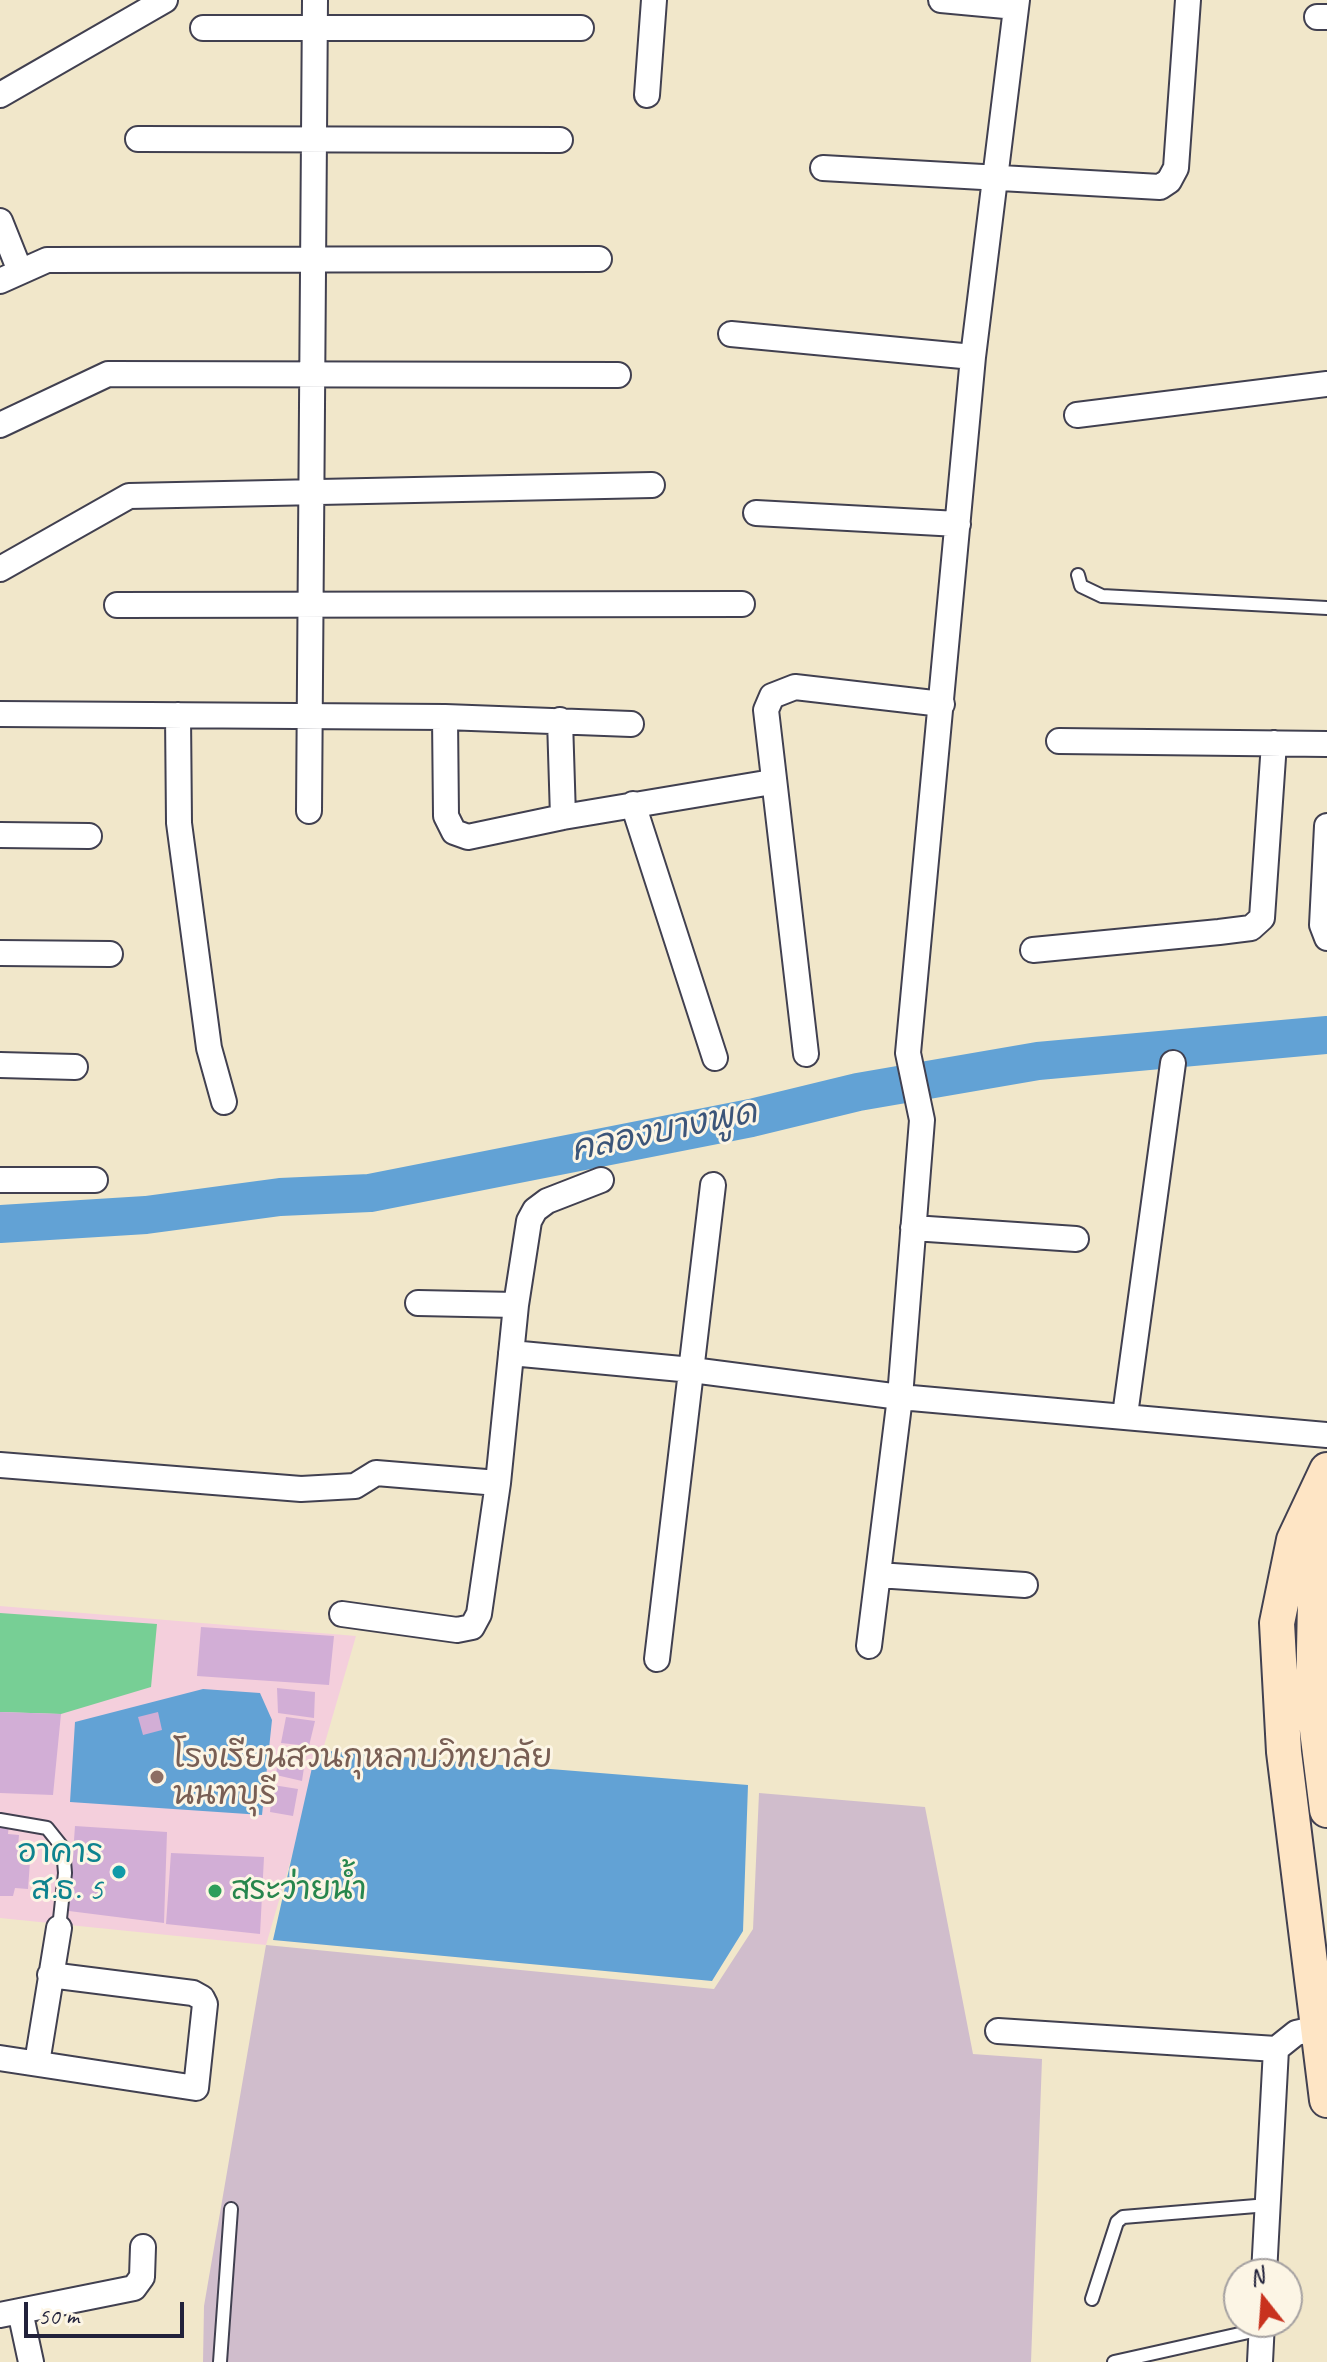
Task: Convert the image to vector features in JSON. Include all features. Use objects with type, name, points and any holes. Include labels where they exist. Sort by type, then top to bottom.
[{"type":"main road","points":[[1327,1470],[1294,1540],[1277,1623],[1284,1752],[1327,2100]]},
{"type":"main road","points":[[1327,1482],[1315,1602],[1313,1698],[1327,1810]]},
{"type":"street","points":[[0,95],[165,0]]},
{"type":"street","points":[[309,811],[315,0]]},
{"type":"street","points":[[647,95],[654,0]]},
{"type":"street","points":[[869,1646],[900,1397],[922,1120],[908,1053],[973,357],[1016,3],[941,0]]},
{"type":"street","points":[[823,168],[1148,188],[1169,181],[1176,168],[1188,0]]},
{"type":"street","points":[[203,28],[581,28]]},
{"type":"street","points":[[138,139],[312,142],[560,140]]},
{"type":"street","points":[[0,221],[10,276],[47,260],[599,259]]},
{"type":"street","points":[[731,334],[973,357]]},
{"type":"street","points":[[0,425],[108,374],[618,375]]},
{"type":"street","points":[[1077,415],[1327,384]]},
{"type":"street","points":[[0,569],[129,496],[652,485]]},
{"type":"street","points":[[756,513],[958,524]]},
{"type":"street","points":[[117,605],[742,604]]},
{"type":"street","points":[[806,1054],[766,710],[772,696],[795,687],[942,704]]},
{"type":"street","points":[[0,714],[445,717],[631,724]]},
{"type":"street","points":[[178,715],[179,823],[209,1048],[224,1102]]},
{"type":"street","points":[[445,717],[446,816],[454,832],[468,837],[633,804],[772,782]]},
{"type":"street","points":[[560,720],[563,817]]},
{"type":"street","points":[[1059,741],[1327,744]]},
{"type":"street","points":[[1033,950],[1251,928],[1262,918],[1274,743]]},
{"type":"street","points":[[633,804],[715,1058]]},
{"type":"street","points":[[1327,826],[1322,925],[1327,938]]},
{"type":"street","points":[[0,835],[89,836]]},
{"type":"street","points":[[0,953],[110,954]]},
{"type":"street","points":[[1125,1415],[1173,1063]]},
{"type":"street","points":[[0,1065],[75,1067]]},
{"type":"street","points":[[0,1180],[95,1180]]},
{"type":"street","points":[[342,1614],[457,1630],[472,1627],[479,1614],[498,1483],[516,1305],[529,1221],[535,1210],[547,1201],[601,1180]]},
{"type":"street","points":[[657,1659],[713,1185]]},
{"type":"street","points":[[913,1228],[1076,1239]]},
{"type":"street","points":[[418,1303],[516,1305]]},
{"type":"street","points":[[511,1353],[692,1370],[900,1397],[1327,1435]]},
{"type":"street","points":[[0,1465],[301,1489],[355,1486],[376,1473],[498,1483]]},
{"type":"street","points":[[878,1575],[1025,1585]]},
{"type":"street","points":[[37,2063],[59,1928]]},
{"type":"street","points":[[0,2058],[196,2088],[205,2004],[202,1998],[193,1993],[50,1975]]},
{"type":"street","points":[[998,2031],[1276,2049],[1296,2033],[1318,2028]]},
{"type":"street","points":[[1265,2258],[1276,2049]]},
{"type":"street","points":[[31,2362],[10,2313],[134,2288],[142,2277],[143,2247]]},
{"type":"street","points":[[1260,2362],[1261,2338]]},
{"type":"lane","points":[[1078,575],[1081,586],[1102,596],[1327,608]]},
{"type":"lane","points":[[0,1820],[47,1828],[63,1848],[65,1873],[59,1928]]},
{"type":"lane","points":[[1092,2299],[1117,2222],[1123,2217],[1268,2205]]},
{"type":"lane","points":[[220,2362],[231,2209]]},
{"type":"lane","points":[[1114,2362],[1223,2335]]},
{"type":"shaded area","name":"โรงเรียนสวนกุหลาบวิทยาลัย นนทบุรี","points":[[0,1606],[356,1636],[266,1945],[0,1918]]},
{"type":"shaded area","points":[[759,1793],[925,1807],[973,2054],[1042,2059],[1031,2362],[203,2362],[204,2306],[266,1945],[714,1989],[753,1929]]},
{"type":"green space","points":[[0,1613],[157,1624],[151,1687],[61,1714],[0,1712]]},
{"type":"water","points":[[203,1689],[260,1693],[272,1720],[262,1815],[70,1802],[75,1722]]},
{"type":"water","points":[[316,1750],[748,1785],[743,1931],[712,1981],[273,1940]]},
{"type":"building","points":[[201,1627],[334,1636],[329,1685],[197,1676]]},
{"type":"building","points":[[277,1688],[315,1692],[314,1718],[278,1713]]},
{"type":"building","points":[[0,1712],[61,1714],[53,1795],[0,1793]]},
{"type":"building","points":[[158,1712],[162,1730],[143,1735],[138,1717]]},
{"type":"building","points":[[286,1717],[315,1721],[309,1746],[281,1743]]},
{"type":"building","points":[[279,1751],[306,1754],[302,1781],[276,1775]]},
{"type":"building","points":[[273,1785],[298,1789],[293,1816],[270,1812]]},
{"type":"building","points":[[0,1822],[9,1823],[8,1834],[19,1835],[18,1847],[31,1848],[28,1889],[15,1888],[13,1896],[0,1896]]},
{"type":"building","name":"อาคาร ส.ธ. 5","points":[[75,1826],[167,1832],[164,1923],[69,1911]]},
{"type":"building","name":"สระว่ายน้ำ","points":[[171,1853],[264,1857],[260,1934],[166,1924]]},
{"type":"waterway","name":"คลองบางพูด","points":[[0,1224],[146,1215],[280,1197],[370,1193],[751,1118],[858,1092],[1038,1061],[1327,1035]]},
{"type":"place","name":"โรงเรียนสวนกุหลาบวิทยาลัย นนทบุรี","points":[[157,1777]]},
{"type":"place","name":"อาคาร ส.ธ. 5","points":[[119,1872]]},
{"type":"place","name":"สระว่ายน้ำ","points":[[215,1891]]}]
